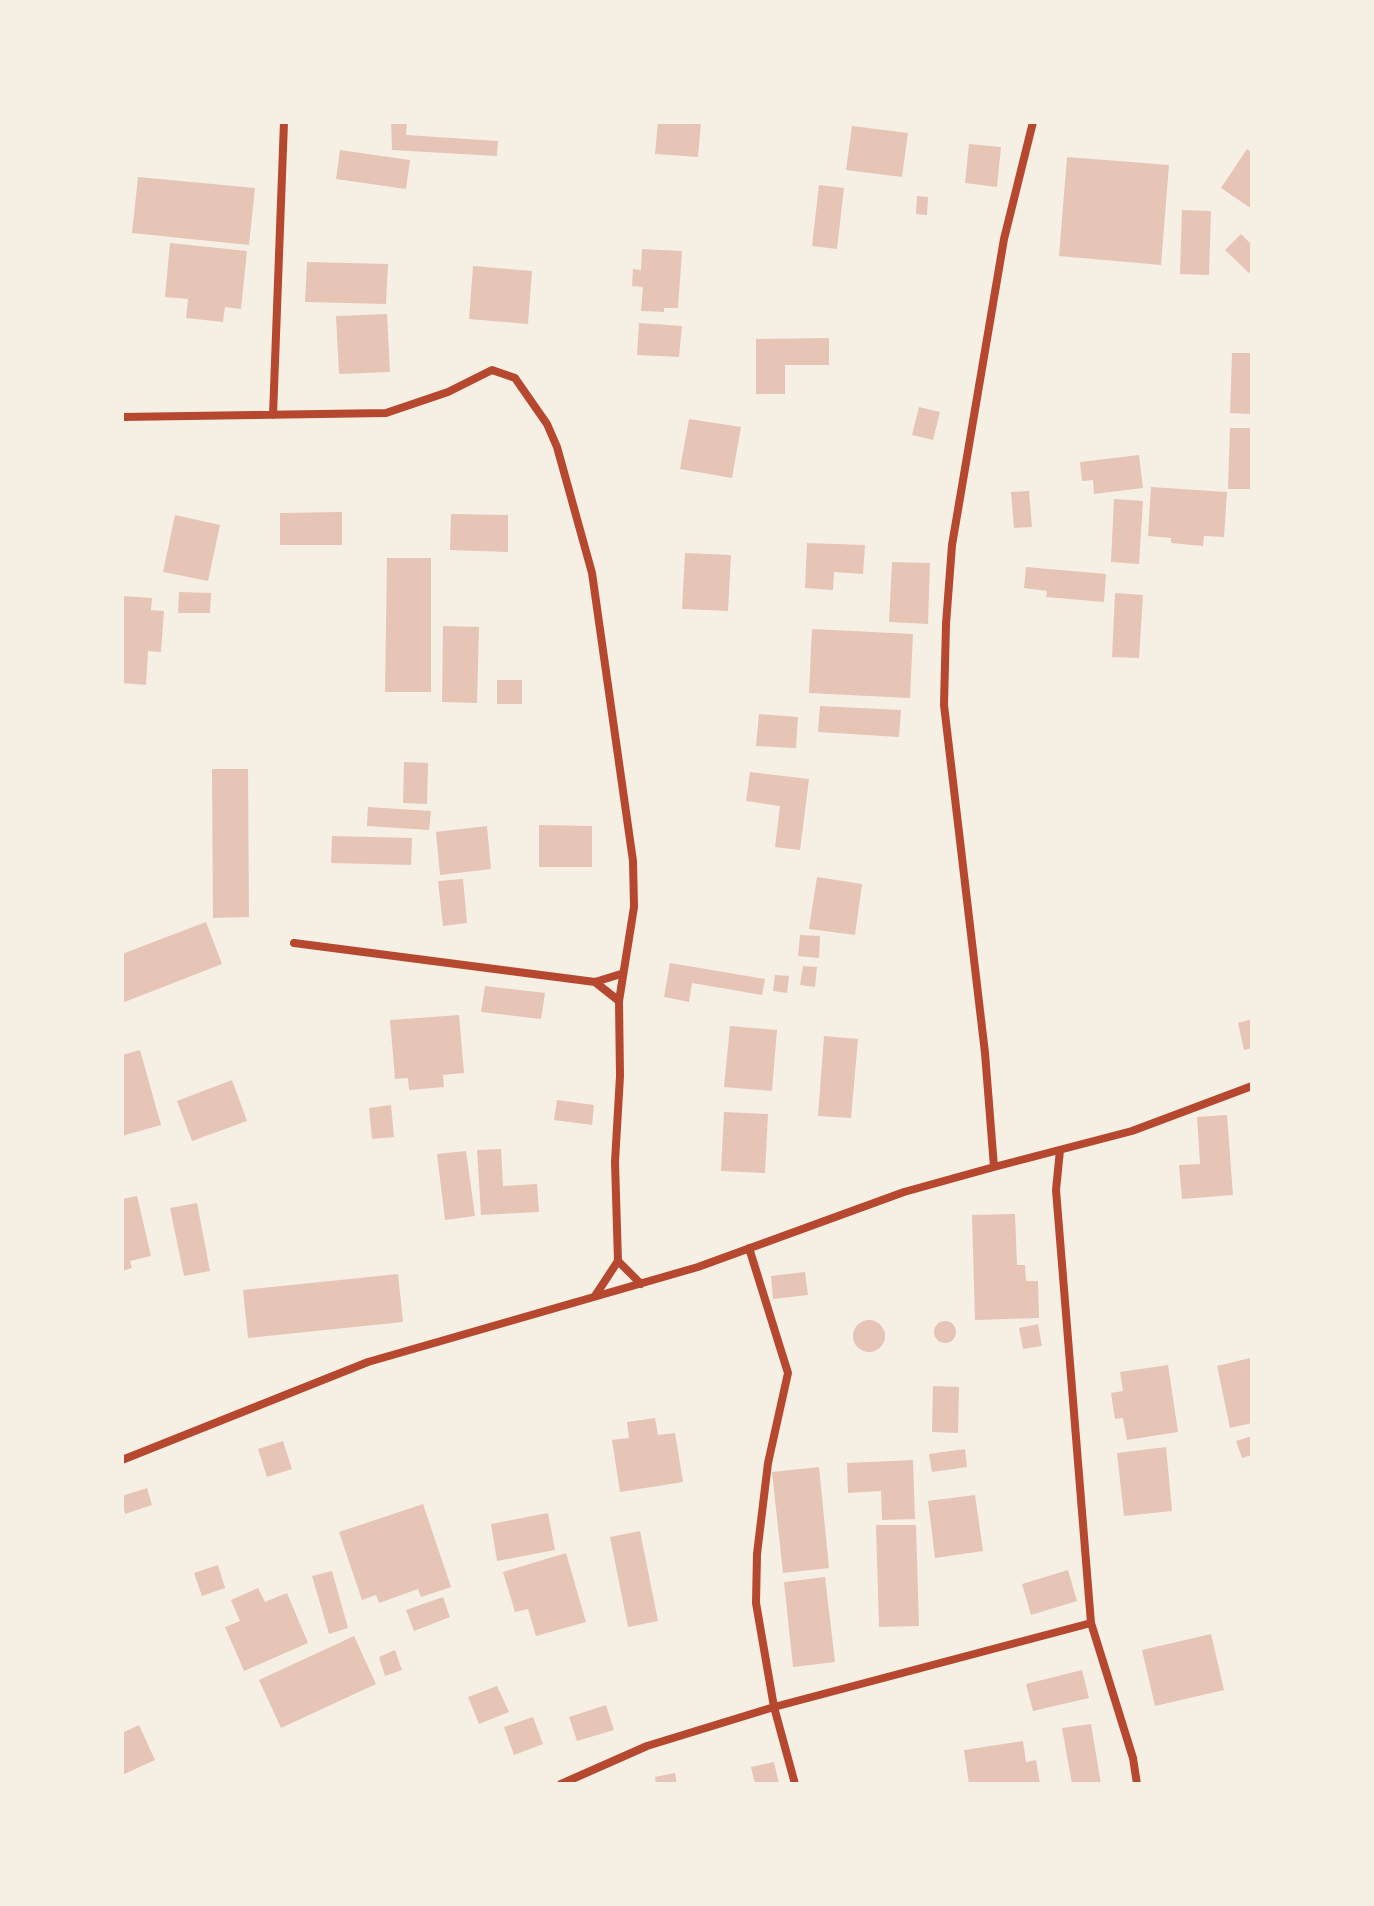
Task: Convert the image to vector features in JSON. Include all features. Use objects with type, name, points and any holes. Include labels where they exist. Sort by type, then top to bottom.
[{"type":"street","points":[[273,415],[284,122]]},
{"type":"street","points":[[994,1167],[985,1053],[944,705],[946,624],[952,545],[990,341],[1004,239],[1033,122]]},
{"type":"street","points":[[122,417],[386,413],[448,392],[492,370],[515,378],[532,399],[557,447],[592,573],[633,861],[634,907],[619,1001],[620,1076],[615,1162],[618,1261],[594,1297]]},
{"type":"street","points":[[294,943],[595,982],[621,974]]},
{"type":"street","points":[[595,982],[619,1001]]},
{"type":"street","points":[[122,1460],[368,1362],[641,1284],[904,1192],[1132,1131],[1252,1086]]},
{"type":"street","points":[[1060,1150],[1057,1206],[1091,1623],[1133,1758],[1137,1784]]},
{"type":"street","points":[[749,1248],[788,1373],[768,1463],[757,1554],[756,1603],[774,1707],[795,1784]]},
{"type":"street","points":[[618,1261],[641,1284]]},
{"type":"street","points":[[561,1784],[647,1746],[774,1707],[1091,1623]]},
{"type":"building","points":[[391,122],[407,122],[406,135],[498,141],[497,156],[392,150]]},
{"type":"building","points":[[658,122],[701,122],[698,157],[655,154]]},
{"type":"building","points":[[852,126],[908,133],[902,177],[846,170]]},
{"type":"building","points":[[969,144],[1001,147],[997,187],[965,183]]},
{"type":"building","points":[[1247,149],[1252,153],[1252,209],[1221,188]]},
{"type":"building","points":[[340,150],[410,160],[406,189],[336,179]]},
{"type":"building","points":[[1067,157],[1169,165],[1161,265],[1059,256]]},
{"type":"building","points":[[138,177],[255,188],[249,245],[132,233]]},
{"type":"building","points":[[819,185],[844,188],[837,249],[812,246]]},
{"type":"building","points":[[917,196],[928,197],[927,215],[916,214]]},
{"type":"building","points":[[1182,210],[1211,211],[1209,275],[1180,274]]},
{"type":"building","points":[[1241,234],[1252,245],[1252,270],[1249,273],[1225,250]]},
{"type":"building","points":[[170,243],[247,251],[241,309],[225,307],[223,322],[186,318],[188,299],[165,297]]},
{"type":"building","points":[[642,249],[682,251],[678,308],[664,308],[664,312],[641,311],[643,287],[632,286],[633,269],[641,270]]},
{"type":"building","points":[[307,262],[388,264],[386,304],[305,302]]},
{"type":"building","points":[[473,266],[532,271],[528,324],[469,319]]},
{"type":"building","points":[[387,314],[390,372],[339,374],[336,316]]},
{"type":"building","points":[[639,323],[682,326],[679,357],[637,355]]},
{"type":"building","points":[[829,338],[829,365],[785,365],[785,394],[756,394],[756,339]]},
{"type":"building","points":[[1232,353],[1252,353],[1252,414],[1230,413]]},
{"type":"building","points":[[919,407],[940,412],[933,440],[912,435]]},
{"type":"building","points":[[689,419],[741,427],[732,478],[680,469]]},
{"type":"building","points":[[1230,428],[1252,428],[1252,489],[1228,489]]},
{"type":"building","points":[[1139,455],[1143,488],[1094,494],[1093,480],[1082,481],[1080,462]]},
{"type":"building","points":[[1151,487],[1227,492],[1224,537],[1204,536],[1203,546],[1171,543],[1171,538],[1148,536]]},
{"type":"building","points":[[1029,491],[1032,527],[1014,528],[1011,492]]},
{"type":"building","points":[[1114,499],[1143,501],[1139,564],[1111,562]]},
{"type":"building","points":[[342,512],[342,545],[280,545],[280,513]]},
{"type":"building","points":[[451,514],[508,515],[508,552],[450,550]]},
{"type":"building","points":[[175,515],[220,525],[208,581],[163,572]]},
{"type":"building","points":[[807,543],[865,545],[863,574],[834,572],[833,590],[805,588]]},
{"type":"building","points":[[685,553],[731,555],[728,611],[682,609]]},
{"type":"building","points":[[387,558],[431,558],[431,692],[385,692]]},
{"type":"building","points":[[892,562],[930,563],[928,624],[889,622]]},
{"type":"building","points":[[1026,567],[1106,574],[1104,602],[1046,597],[1047,591],[1024,588]]},
{"type":"building","points":[[179,592],[211,593],[210,613],[178,613]]},
{"type":"building","points":[[1115,593],[1143,595],[1139,658],[1112,657]]},
{"type":"building","points":[[122,596],[152,598],[151,610],[164,611],[161,652],[148,651],[146,685],[122,683]]},
{"type":"building","points":[[443,626],[479,627],[477,703],[442,702]]},
{"type":"building","points":[[812,629],[913,634],[910,698],[809,693]]},
{"type":"building","points":[[497,680],[522,680],[522,704],[497,704]]},
{"type":"building","points":[[820,706],[901,710],[899,737],[818,732]]},
{"type":"building","points":[[759,714],[798,717],[796,748],[756,746]]},
{"type":"building","points":[[404,762],[428,763],[427,804],[403,803]]},
{"type":"building","points":[[212,769],[248,769],[249,917],[213,918]]},
{"type":"building","points":[[750,772],[809,779],[800,850],[775,847],[780,806],[746,801]]},
{"type":"building","points":[[368,807],[431,811],[429,830],[367,826]]},
{"type":"building","points":[[539,825],[592,826],[592,867],[539,867]]},
{"type":"building","points":[[487,826],[491,869],[440,875],[436,832]]},
{"type":"building","points":[[332,836],[412,838],[411,865],[331,863]]},
{"type":"building","points":[[817,877],[862,884],[855,935],[809,929]]},
{"type":"building","points":[[463,879],[467,923],[443,926],[438,881]]},
{"type":"building","points":[[206,922],[222,964],[122,1003],[122,954]]},
{"type":"building","points":[[800,935],[820,936],[819,958],[798,956]]},
{"type":"building","points":[[670,963],[765,979],[762,995],[692,983],[689,1002],[664,997]]},
{"type":"building","points":[[803,966],[817,967],[815,987],[800,985]]},
{"type":"building","points":[[775,975],[789,976],[787,993],[773,991]]},
{"type":"building","points":[[485,986],[545,993],[541,1019],[481,1012]]},
{"type":"building","points":[[459,1015],[464,1073],[443,1075],[444,1087],[409,1090],[408,1078],[395,1079],[390,1020]]},
{"type":"building","points":[[1252,1019],[1252,1048],[1244,1050],[1238,1023]]},
{"type":"building","points":[[730,1026],[777,1030],[772,1091],[724,1087]]},
{"type":"building","points":[[824,1036],[858,1039],[851,1118],[818,1116]]},
{"type":"building","points":[[140,1050],[161,1125],[122,1136],[122,1055]]},
{"type":"building","points":[[232,1080],[247,1121],[192,1141],[177,1101]]},
{"type":"building","points":[[557,1100],[594,1105],[592,1125],[554,1120]]},
{"type":"building","points":[[391,1105],[394,1137],[372,1139],[369,1108]]},
{"type":"building","points":[[724,1112],[768,1114],[765,1173],[721,1171]]},
{"type":"building","points":[[1227,1115],[1233,1195],[1182,1199],[1179,1165],[1200,1164],[1197,1117]]},
{"type":"building","points":[[501,1149],[503,1186],[537,1184],[539,1212],[481,1215],[477,1150]]},
{"type":"building","points":[[466,1151],[475,1216],[445,1220],[437,1154]]},
{"type":"building","points":[[137,1196],[151,1256],[130,1261],[132,1268],[122,1271],[122,1199]]},
{"type":"building","points":[[197,1203],[210,1271],[184,1276],[170,1208]]},
{"type":"building","points":[[1015,1214],[1017,1265],[1025,1265],[1026,1281],[1038,1281],[1039,1318],[975,1320],[972,1215]]},
{"type":"building","points":[[805,1272],[808,1295],[773,1299],[771,1276]]},
{"type":"building","points":[[398,1274],[403,1322],[248,1338],[243,1290]]},
{"type":"building","points":[[869,1320],[880,1325],[885,1336],[880,1347],[869,1352],[858,1347],[853,1336],[858,1325]]},
{"type":"building","points":[[941,1321],[949,1321],[956,1332],[949,1343],[941,1343],[934,1336],[934,1328]]},
{"type":"building","points":[[1038,1324],[1042,1346],[1023,1349],[1019,1328]]},
{"type":"building","points":[[1250,1358],[1252,1423],[1230,1428],[1217,1366]]},
{"type":"building","points":[[1168,1365],[1178,1432],[1127,1440],[1123,1418],[1115,1419],[1111,1393],[1123,1391],[1120,1372]]},
{"type":"building","points":[[933,1386],[959,1387],[958,1433],[932,1432]]},
{"type":"building","points":[[655,1418],[658,1435],[675,1433],[683,1482],[620,1492],[612,1440],[629,1438],[627,1422]]},
{"type":"building","points":[[1252,1436],[1252,1455],[1242,1458],[1236,1441]]},
{"type":"building","points":[[283,1441],[292,1469],[267,1477],[258,1449]]},
{"type":"building","points":[[1166,1447],[1172,1511],[1124,1516],[1117,1453]]},
{"type":"building","points":[[965,1449],[967,1467],[932,1472],[929,1454]]},
{"type":"building","points":[[913,1460],[915,1519],[882,1520],[881,1491],[848,1493],[847,1463]]},
{"type":"building","points":[[819,1467],[829,1568],[783,1573],[772,1472]]},
{"type":"building","points":[[147,1488],[152,1505],[125,1514],[122,1496]]},
{"type":"building","points":[[975,1495],[983,1551],[935,1558],[928,1501]]},
{"type":"building","points":[[423,1504],[451,1587],[421,1597],[418,1589],[379,1603],[376,1595],[362,1600],[339,1532]]},
{"type":"building","points":[[548,1513],[555,1550],[497,1561],[491,1524]]},
{"type":"building","points":[[876,1525],[916,1525],[919,1626],[879,1627]]},
{"type":"building","points":[[640,1531],[658,1621],[628,1627],[610,1537]]},
{"type":"building","points":[[566,1553],[586,1622],[536,1636],[528,1609],[515,1612],[503,1572]]},
{"type":"building","points":[[218,1565],[225,1588],[202,1596],[194,1573]]},
{"type":"building","points":[[1068,1570],[1077,1601],[1031,1615],[1022,1584]]},
{"type":"building","points":[[332,1571],[348,1628],[329,1634],[312,1576]]},
{"type":"building","points":[[825,1577],[835,1662],[793,1667],[784,1582]]},
{"type":"building","points":[[258,1588],[265,1602],[287,1593],[308,1643],[244,1671],[225,1627],[240,1621],[231,1600]]},
{"type":"building","points":[[443,1597],[450,1617],[414,1631],[406,1610]]},
{"type":"building","points":[[1211,1634],[1224,1690],[1155,1706],[1142,1650]]},
{"type":"building","points":[[354,1636],[376,1684],[281,1728],[259,1680]]},
{"type":"building","points":[[395,1650],[402,1670],[385,1676],[379,1657]]},
{"type":"building","points":[[1082,1670],[1089,1698],[1033,1711],[1026,1684]]},
{"type":"building","points":[[497,1686],[509,1712],[479,1724],[468,1697]]},
{"type":"building","points":[[606,1705],[614,1730],[577,1741],[569,1717]]},
{"type":"building","points":[[533,1717],[543,1744],[514,1755],[504,1727]]},
{"type":"building","points":[[1091,1724],[1101,1784],[1072,1784],[1062,1728]]},
{"type":"building","points":[[139,1725],[155,1760],[122,1775],[122,1733]]},
{"type":"building","points":[[1023,1741],[1026,1762],[1036,1760],[1040,1784],[969,1784],[964,1750]]},
{"type":"building","points":[[774,1762],[779,1784],[755,1784],[751,1767]]},
{"type":"building","points":[[675,1773],[677,1784],[656,1784],[655,1777]]}]
